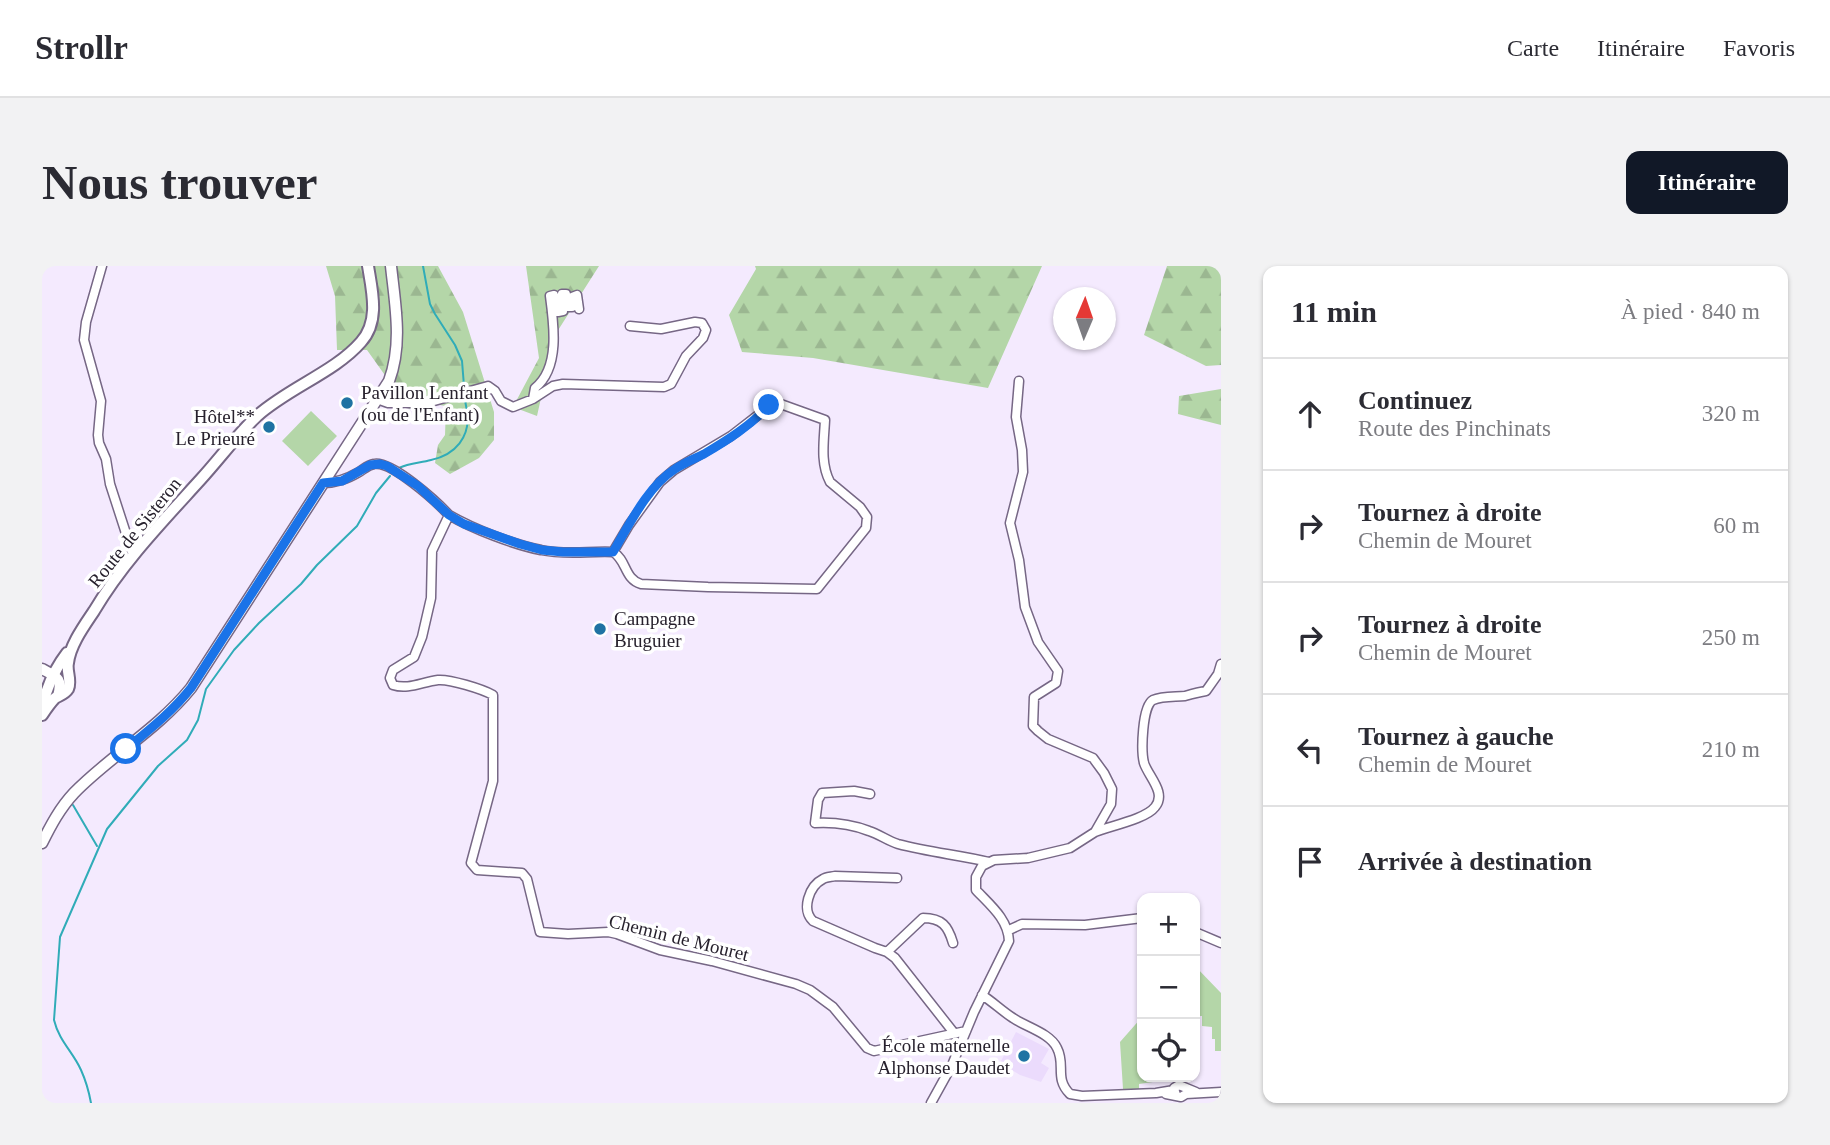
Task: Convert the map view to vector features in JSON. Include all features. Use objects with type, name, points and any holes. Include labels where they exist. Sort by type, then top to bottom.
[{"type":"main road","name":"Route de Sisteron","points":[[63,691],[67,664],[76,642],[94,609],[133,555],[257,416],[275,401],[349,354],[362,342],[373,318],[368,266]]},
{"type":"main road","name":"Route de Sisteron","points":[[43,697],[50,673],[76,642]]},
{"type":"main road","points":[[43,697],[49,705],[63,691]]},
{"type":"street","points":[[102,266],[86,322],[84,340],[101,401],[99,443],[106,458],[110,484],[133,555]]},
{"type":"street","points":[[42,843],[73,794],[178,704],[208,664],[389,381],[397,346],[391,266]]},
{"type":"street","points":[[533,399],[535,388],[547,371],[555,345],[550,296],[554,295],[558,313],[563,311],[562,294],[566,294],[568,307],[572,307],[572,297],[577,295],[579,309]]},
{"type":"street","points":[[377,399],[388,403],[427,403],[488,386],[501,401],[513,407],[533,399],[553,386],[563,384],[664,387],[671,384],[706,330],[702,323],[695,322],[662,330],[630,326]]},
{"type":"street","points":[[1018,381],[1016,417],[1023,472],[1010,523],[1019,561],[1025,607],[1038,642],[1058,671],[1056,683],[1034,697],[1033,726],[1048,739],[1093,758],[1104,773],[1112,789],[1111,804],[1095,832]]},
{"type":"street","points":[[323,483],[342,481],[370,465],[387,466],[418,486],[449,515],[464,524],[542,550],[613,552],[620,556],[630,578],[641,584],[817,589],[866,528],[867,517],[827,476],[823,464],[825,421],[775,402],[732,436],[674,470],[660,482],[613,552]]},
{"type":"street","name":"Chemin de Mouret","points":[[449,515],[432,551],[431,598],[422,637],[414,657],[393,670],[390,678],[393,685],[402,688],[441,679],[493,695],[494,780],[471,863],[477,870],[522,873],[527,879],[540,932],[608,932],[660,950],[796,984],[810,990],[834,1007],[874,1051],[941,1037]]},
{"type":"street","points":[[931,1103],[952,1065],[982,995],[1007,947],[1009,930],[1002,917],[976,890],[976,877],[982,866],[994,860],[1028,858],[1062,851],[1078,845],[1095,832],[1152,811],[1158,802],[1157,789],[1143,755],[1146,706],[1156,699],[1206,691],[1212,685],[1221,664]]},
{"type":"street","points":[[50,673],[52,687],[63,691]]},
{"type":"street","points":[[43,697],[63,691]]},
{"type":"street","points":[[870,794],[854,791],[822,793],[818,800],[815,823],[839,823],[869,831],[895,843],[989,862]]},
{"type":"street","points":[[897,878],[825,878],[815,886],[807,904],[808,917],[887,951],[954,1033]]},
{"type":"street","points":[[887,951],[923,918],[944,924],[953,943]]},
{"type":"street","points":[[1009,930],[1022,924],[1085,925],[1137,919]]},
{"type":"street","points":[[1200,934],[1221,943]]},
{"type":"street","points":[[982,995],[1055,1045],[1059,1054],[1062,1085],[1070,1094],[1082,1096],[1221,1092]]},
{"type":"street","points":[[941,1037],[966,1031]]},
{"type":"street","points":[[941,1037],[960,1045]]},
{"type":"shaded area","name":"École maternelle Alphonse Daudet","points":[[1016,1032],[1049,1049],[1041,1063],[1049,1068],[1041,1082],[1020,1075],[1000,1063]]},
{"type":"green space","points":[[326,266],[438,266],[463,312],[494,412],[494,440],[479,458],[450,474],[435,463],[438,445],[445,435],[446,406],[433,404],[409,409],[367,350],[337,350],[335,296]]},
{"type":"green space","points":[[526,266],[599,266],[555,335],[537,416],[513,407],[539,358]]},
{"type":"green space","points":[[755,266],[1042,266],[988,388],[813,358],[742,352],[729,315],[756,269]]},
{"type":"green space","points":[[1167,266],[1221,266],[1221,365],[1206,366],[1144,335]]},
{"type":"green space","points":[[1221,389],[1221,425],[1178,414],[1179,396]]},
{"type":"green space","points":[[311,411],[337,436],[308,466],[282,441]]},
{"type":"green space","points":[[1200,971],[1221,993],[1221,1051],[1215,1051],[1212,1027],[1202,1026]]},
{"type":"green space","points":[[1137,1023],[1137,1082],[1153,1082],[1139,1084],[1139,1089],[1123,1089],[1120,1042]]},
{"type":"waterway","points":[[423,266],[430,304],[462,361],[464,386]]},
{"type":"waterway","points":[[399,468],[440,458],[460,443],[468,420],[464,395]]},
{"type":"waterway","points":[[91,1103],[81,1070],[59,1034],[54,1020],[60,937],[107,829],[158,766],[187,740],[198,720],[206,689],[234,650],[357,526],[376,493],[390,476]]},
{"type":"waterway","points":[[73,805],[97,846]]},
{"type":"place","name":"Pavillon Lenfant (ou de l'Enfant)","points":[[347,403]]},
{"type":"place","name":"Hôtel** Le Prieuré","points":[[269,427]]},
{"type":"place","name":"Campagne Bruguier","points":[[600,629]]},
{"type":"place","name":"École maternelle Alphonse Daudet","points":[[1024,1056]]},
{"type":"route","points":[[126,749],[162,720],[191,688],[323,483],[342,481],[370,465],[380,464],[418,486],[449,515],[464,524],[542,550],[613,552],[660,482],[674,470],[732,436],[762,414],[769,405]]}]
